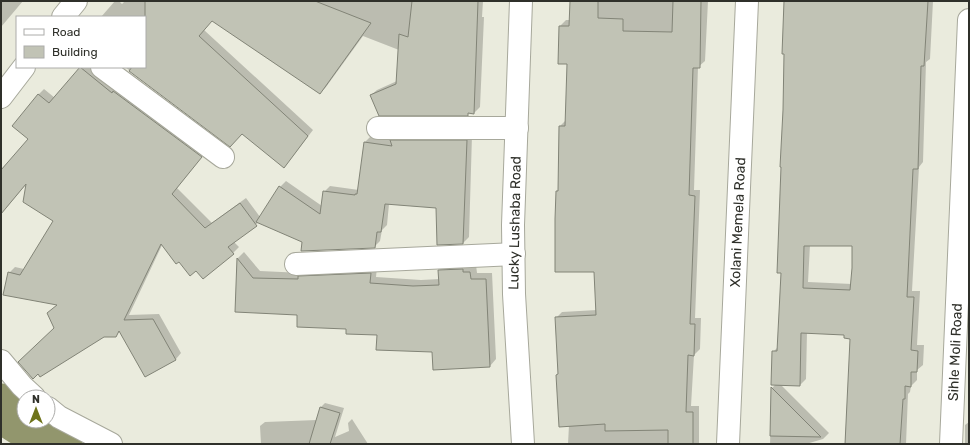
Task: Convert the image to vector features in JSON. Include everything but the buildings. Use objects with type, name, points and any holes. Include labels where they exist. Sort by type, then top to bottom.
[{"type":"street","points":[[64,16],[76,1]]},
{"type":"street","name":"Lucky Lushaba Road","points":[[521,1],[513,225],[519,395],[523,444]]},
{"type":"street","name":"Xolani Memela Road","points":[[728,444],[747,1]]},
{"type":"street","name":"Sihle Moli Road","points":[[951,444],[969,20]]},
{"type":"street","points":[[1,97],[23,68]]},
{"type":"street","points":[[103,68],[223,157]]},
{"type":"street","points":[[378,128],[517,128]]},
{"type":"street","points":[[296,264],[514,254]]},
{"type":"street","points":[[1,361],[25,389]]},
{"type":"street","points":[[56,415],[111,444]]},
{"type":"waterway","points":[[1,408],[58,444]]}]
